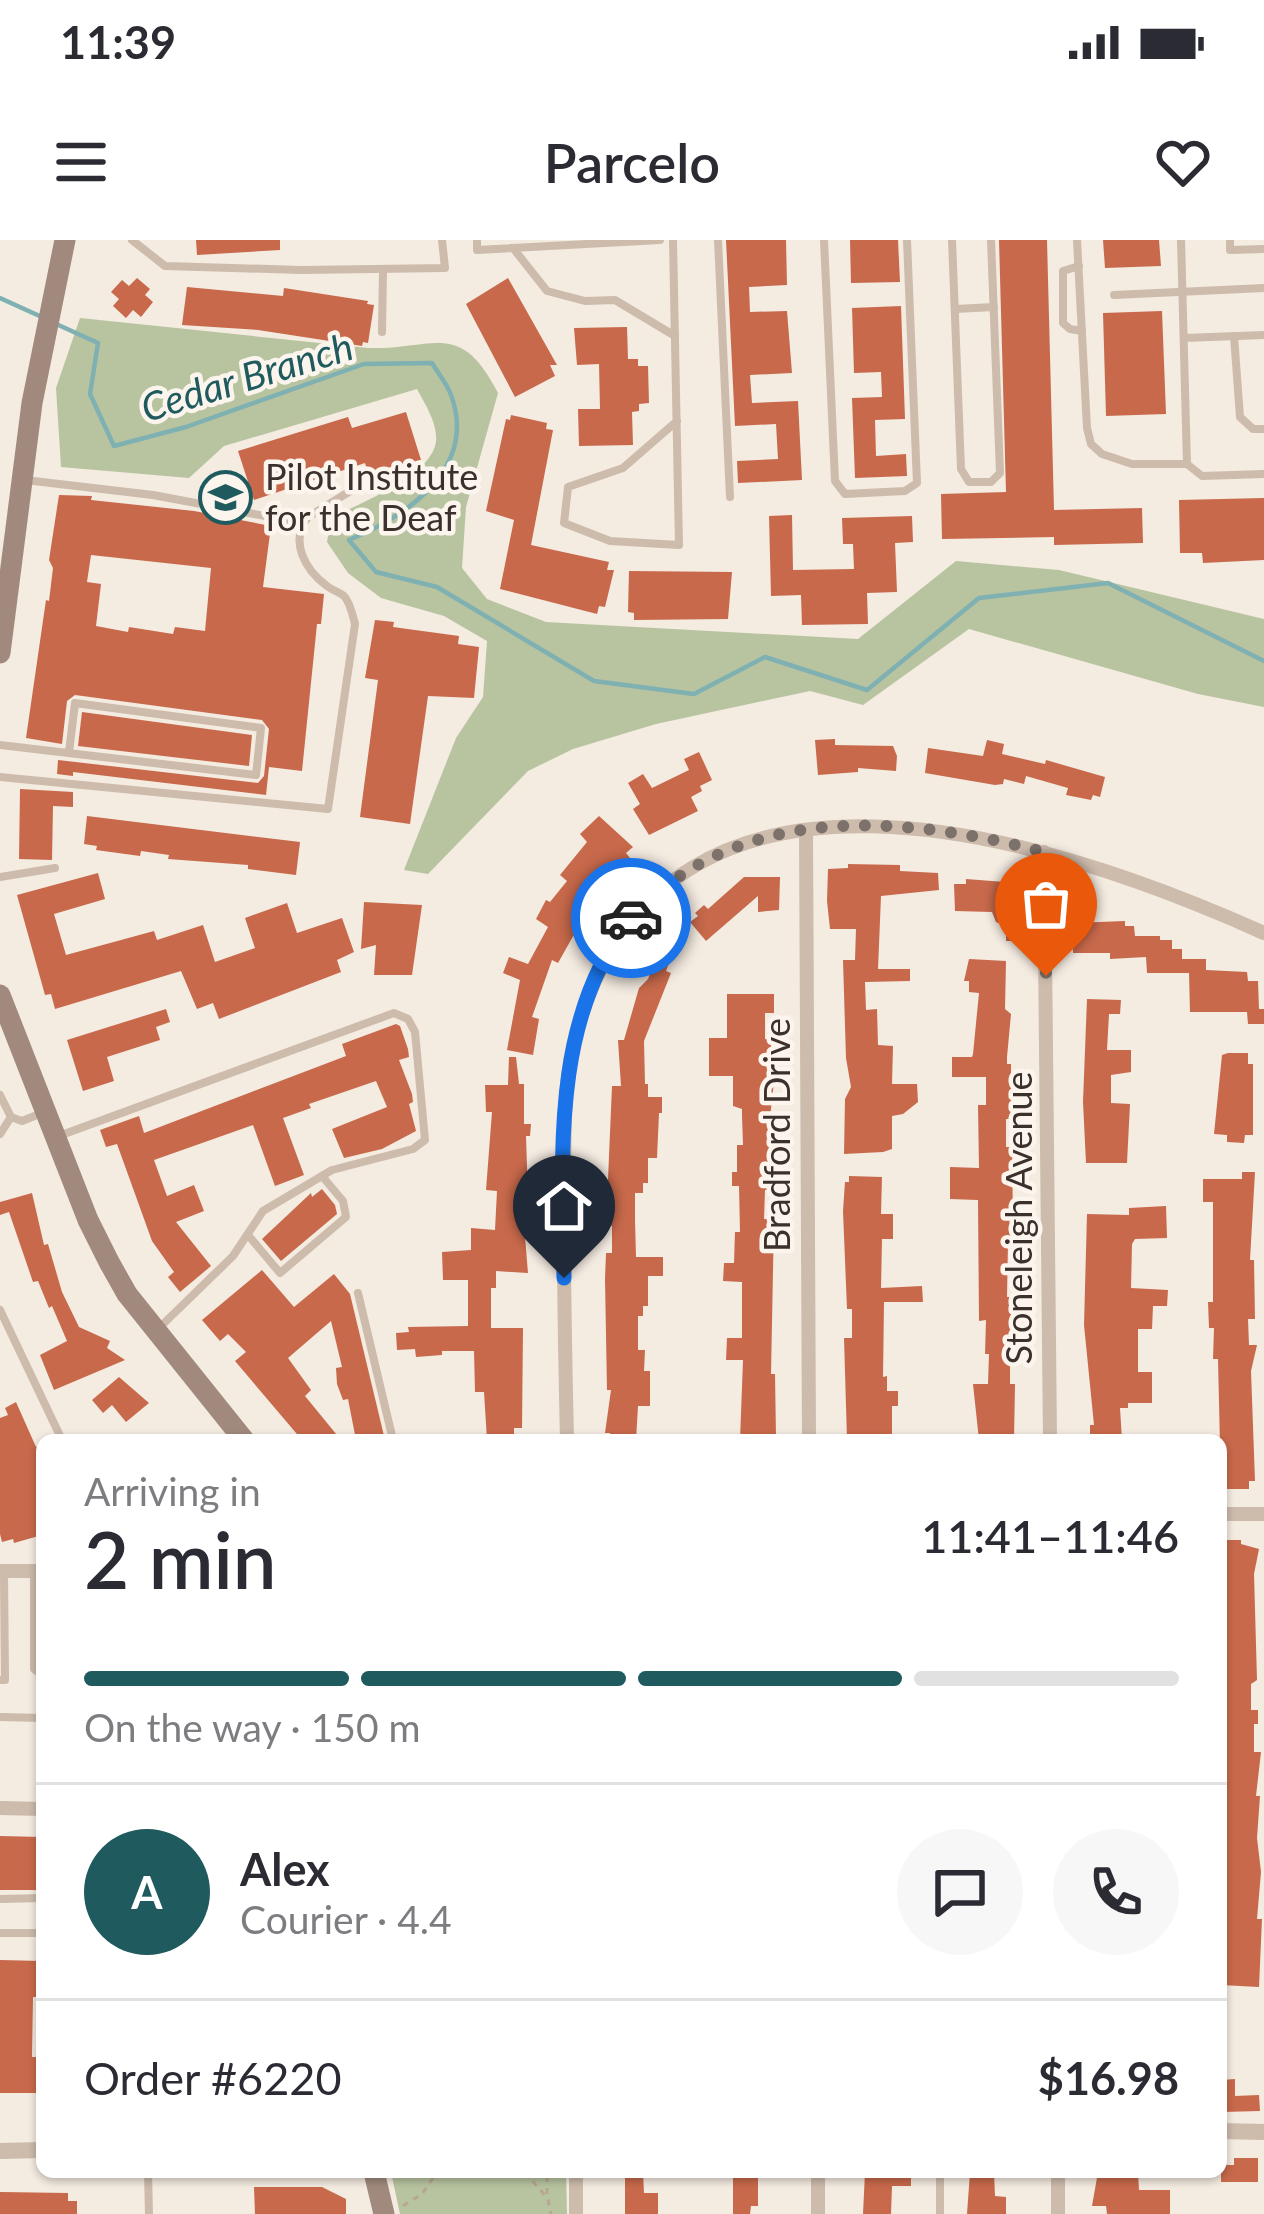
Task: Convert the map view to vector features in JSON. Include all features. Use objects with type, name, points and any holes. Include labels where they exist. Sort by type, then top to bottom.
[{"type":"main road","points":[[0,653],[4,585],[41,352],[65,240]]},
{"type":"main road","points":[[0,995],[9,1043],[45,1112],[109,1262],[156,1331],[239,1434]]},
{"type":"main road","points":[[377,2178],[393,2210]]},
{"type":"street","points":[[567,1434],[566,1102],[573,1045],[615,939],[676,876],[702,860],[761,837],[890,826],[932,830],[1044,852],[1191,902],[1264,933]]},
{"type":"street","name":"Bradford Drive","points":[[806,830],[808,1434]]},
{"type":"street","name":"Stoneleigh Avenue","points":[[1044,852],[1050,1434]]},
{"type":"street","points":[[1227,1514],[1264,1514]]},
{"type":"street","points":[[2,1571],[36,1571]]},
{"type":"street","points":[[0,1808],[36,1809]]},
{"type":"street","points":[[1227,2131],[1264,2132]]},
{"type":"street","points":[[0,2150],[36,2150]]},
{"type":"street","points":[[576,2178],[576,2214]]},
{"type":"street","points":[[818,2178],[818,2214]]},
{"type":"street","points":[[1058,2178],[1058,2214]]},
{"type":"lane","points":[[132,240],[165,266],[445,268],[442,240]]},
{"type":"lane","points":[[477,240],[477,250],[660,240]]},
{"type":"lane","points":[[674,240],[679,545],[610,542],[564,523],[568,487],[623,468],[676,421]]},
{"type":"lane","points":[[718,240],[730,497]]},
{"type":"lane","points":[[824,240],[835,481],[845,494],[905,491],[917,483],[908,240]]},
{"type":"lane","points":[[952,240],[961,470],[969,482],[991,482],[1000,473],[991,240]]},
{"type":"lane","points":[[1078,240],[1091,444],[1102,454],[1132,464],[1187,464],[1202,476],[1264,474]]},
{"type":"lane","points":[[1181,240],[1187,464]]},
{"type":"lane","points":[[1230,240],[1230,250],[1264,249]]},
{"type":"lane","points":[[513,248],[547,291],[585,301],[615,300],[675,336]]},
{"type":"lane","points":[[1079,266],[1063,271],[1064,323],[1082,331]]},
{"type":"lane","points":[[382,332],[383,268]]},
{"type":"lane","points":[[1114,295],[1264,288]]},
{"type":"lane","points":[[955,309],[994,307]]},
{"type":"lane","points":[[1184,338],[1264,335]]},
{"type":"lane","points":[[1234,336],[1240,417],[1253,429],[1264,429]]},
{"type":"lane","points":[[22,479],[152,495],[302,524]]},
{"type":"lane","points":[[0,777],[328,809],[355,624],[346,597],[316,577],[303,561],[299,541],[302,524],[318,508],[352,490]]},
{"type":"lane","points":[[0,745],[256,775],[261,728],[75,703],[69,752]]},
{"type":"lane","points":[[0,877],[55,868]]},
{"type":"lane","points":[[55,1138],[394,1013],[408,1019],[415,1032],[425,1140],[413,1149],[322,1176],[262,1211],[233,1256],[156,1331]]},
{"type":"lane","points":[[0,1095],[10,1117],[22,1121],[45,1112]]},
{"type":"lane","points":[[0,1134],[10,1117]]},
{"type":"lane","points":[[248,1235],[280,1273],[346,1217],[344,1201],[322,1176]]},
{"type":"lane","points":[[358,1293],[392,1434]]},
{"type":"lane","points":[[0,1310],[59,1434]]},
{"type":"lane","points":[[0,1680],[5,1680],[2,1571]]},
{"type":"lane","points":[[36,1590],[36,1670]]},
{"type":"lane","points":[[0,1718],[36,1718]]},
{"type":"lane","points":[[0,1899],[36,1898]]},
{"type":"lane","points":[[0,1933],[36,1934]]},
{"type":"lane","points":[[148,2178],[149,2214]]},
{"type":"lane","points":[[940,2178],[940,2214]]},
{"type":"path","points":[[393,2210],[422,2194],[432,2178]]},
{"type":"path","points":[[530,2178],[548,2199]]},
{"type":"path","points":[[548,2178],[551,2214]]},
{"type":"green space","points":[[80,318],[368,348],[443,343],[471,355],[498,393],[466,507],[462,568],[487,599],[546,622],[858,639],[956,561],[1059,570],[1264,619],[1264,707],[1198,694],[969,629],[863,705],[810,691],[656,724],[573,749],[528,771],[428,874],[404,870],[456,738],[483,697],[487,641],[444,616],[381,598],[348,573],[327,542],[331,518],[408,477],[431,454],[435,428],[417,389],[224,446],[189,478],[61,467],[56,388]]},
{"type":"green space","points":[[392,2178],[566,2178],[567,2214],[400,2214]]},
{"type":"building","points":[[196,240],[280,240],[280,250],[197,255]]},
{"type":"building","points":[[726,240],[786,240],[787,285],[749,287],[750,312],[787,311],[792,373],[750,375],[752,403],[798,401],[802,480],[738,483],[737,461],[778,459],[776,424],[735,426]]},
{"type":"building","points":[[850,240],[898,240],[900,282],[851,283]]},
{"type":"building","points":[[999,240],[1047,240],[1054,510],[1142,508],[1143,543],[1054,545],[1054,537],[942,539],[941,494],[1006,492]]},
{"type":"building","points":[[1103,240],[1159,240],[1161,266],[1105,268]]},
{"type":"building","points":[[137,278],[150,289],[145,295],[153,302],[141,317],[133,310],[126,318],[113,306],[119,299],[111,292],[122,280],[129,286]]},
{"type":"building","points":[[508,278],[557,365],[550,365],[555,376],[515,397],[466,304]]},
{"type":"building","points":[[187,287],[283,296],[284,288],[368,301],[374,305],[368,343],[182,325]]},
{"type":"building","points":[[901,306],[905,419],[875,420],[876,456],[906,454],[907,476],[855,478],[852,398],[882,397],[881,372],[854,373],[852,308]]},
{"type":"building","points":[[1162,311],[1166,414],[1106,416],[1103,313]]},
{"type":"building","points":[[627,327],[628,359],[648,366],[649,403],[639,404],[639,411],[632,412],[633,445],[579,446],[578,409],[600,409],[599,364],[577,365],[574,328]]},
{"type":"building","points":[[406,412],[421,460],[368,473],[365,463],[254,500],[238,451],[348,417],[352,428]]},
{"type":"building","points":[[511,415],[547,423],[546,429],[553,430],[531,545],[609,562],[607,570],[614,570],[605,607],[599,606],[597,614],[500,589],[514,520],[486,511],[506,419]]},
{"type":"building","points":[[59,495],[92,496],[91,500],[194,511],[271,526],[263,587],[324,594],[302,771],[269,767],[266,795],[57,774],[58,760],[258,783],[264,776],[269,729],[262,720],[75,695],[67,701],[62,744],[26,738],[49,601],[53,568],[49,560]],"holes":[[[91,555],[211,568],[205,631],[175,627],[173,634],[129,627],[128,632],[96,626],[101,584],[87,582]]]},
{"type":"building","points":[[1264,498],[1264,560],[1203,563],[1202,553],[1180,553],[1179,500]]},
{"type":"building","points":[[792,515],[793,570],[854,569],[853,544],[843,544],[842,518],[912,516],[913,542],[895,543],[897,592],[867,593],[868,624],[802,625],[801,595],[771,596],[769,516]]},
{"type":"building","points":[[629,571],[732,572],[728,619],[634,620],[634,613],[628,612]]},
{"type":"building","points":[[375,620],[459,636],[458,644],[479,647],[474,698],[428,696],[410,824],[360,817],[378,680],[365,678]]},
{"type":"building","points":[[82,712],[252,735],[249,766],[78,746]]},
{"type":"building","points":[[835,739],[835,745],[893,746],[896,771],[858,768],[858,772],[818,775],[815,740]]},
{"type":"building","points":[[987,740],[1004,744],[1002,754],[1045,764],[1046,760],[1105,777],[1100,797],[1066,795],[1068,788],[1026,776],[1024,784],[1004,779],[1003,784],[995,785],[925,773],[928,748],[983,756]]},
{"type":"building","points":[[699,752],[712,780],[691,797],[698,811],[649,835],[633,809],[640,804],[628,783],[643,774],[652,788],[689,770],[684,759]]},
{"type":"building","points":[[20,789],[73,792],[73,807],[53,806],[52,860],[19,859]]},
{"type":"building","points":[[87,816],[300,842],[296,875],[248,869],[248,865],[168,859],[169,855],[141,851],[140,856],[96,850],[97,846],[84,844]]},
{"type":"building","points":[[599,816],[633,847],[626,853],[630,858],[605,881],[609,883],[558,963],[552,960],[532,1017],[539,1019],[533,1055],[507,1050],[520,980],[503,973],[509,957],[528,964],[548,927],[536,919],[546,900],[550,902],[567,881],[560,875],[587,842],[580,834]]},
{"type":"building","points":[[848,864],[900,865],[900,871],[938,873],[939,890],[881,896],[878,969],[910,969],[910,981],[865,982],[866,1010],[877,1009],[878,1045],[893,1046],[892,1084],[917,1084],[918,1102],[892,1116],[892,1149],[883,1152],[844,1154],[845,1099],[851,1087],[843,960],[855,960],[856,929],[830,929],[827,901],[828,869],[848,868]]},
{"type":"building","points":[[98,873],[105,899],[54,914],[66,955],[154,931],[157,940],[203,925],[215,962],[255,948],[245,918],[287,903],[297,933],[342,918],[354,952],[337,960],[341,972],[219,1019],[213,1003],[197,1009],[181,971],[55,1009],[51,994],[45,995],[17,895]]},
{"type":"building","points":[[744,877],[780,877],[779,910],[758,912],[758,896],[706,941],[690,922],[698,916],[695,913],[704,905],[708,909]]},
{"type":"building","points":[[966,879],[1005,882],[1005,898],[1029,898],[1028,941],[1006,941],[1006,926],[996,922],[992,912],[955,911],[954,884],[966,884]]},
{"type":"building","points":[[364,902],[422,905],[412,975],[374,975],[376,945],[361,949]]},
{"type":"building","points":[[1125,921],[1125,926],[1134,926],[1135,936],[1172,940],[1172,949],[1182,949],[1182,959],[1206,959],[1206,970],[1247,972],[1248,981],[1258,981],[1264,1024],[1248,1024],[1247,1012],[1190,1012],[1189,973],[1147,973],[1146,957],[1110,959],[1110,953],[1073,953],[1073,923]]},
{"type":"building","points":[[660,949],[672,954],[666,971],[671,973],[644,1041],[648,1097],[662,1097],[657,1158],[648,1158],[648,1183],[643,1183],[643,1193],[635,1193],[636,1257],[663,1257],[663,1276],[648,1276],[648,1306],[638,1316],[638,1350],[645,1350],[644,1371],[650,1371],[650,1406],[638,1406],[636,1434],[610,1434],[605,1433],[611,1390],[607,1390],[605,1279],[606,1253],[612,1253],[612,1226],[606,1226],[612,1086],[621,1086],[618,1040],[624,1040],[639,988],[648,979]]},
{"type":"building","points":[[969,959],[1006,961],[1011,1119],[1006,1119],[1006,1147],[1012,1147],[1013,1243],[1008,1242],[1007,1297],[1021,1297],[1021,1318],[1015,1318],[1014,1359],[1010,1359],[1010,1384],[1015,1384],[1014,1434],[978,1434],[973,1384],[988,1384],[989,1354],[985,1354],[986,1320],[979,1321],[978,1200],[950,1199],[950,1167],[979,1168],[978,1105],[986,1105],[986,1077],[952,1077],[952,1057],[973,1054],[979,993],[969,992],[969,981],[964,981]]},
{"type":"building","points":[[727,994],[774,994],[774,1013],[765,1013],[765,1039],[771,1039],[774,1081],[769,1128],[773,1128],[774,1190],[765,1190],[764,1219],[774,1219],[771,1374],[775,1374],[776,1434],[740,1434],[743,1360],[726,1360],[727,1338],[742,1338],[742,1282],[723,1281],[724,1263],[734,1263],[735,1232],[740,1232],[739,1186],[732,1186],[732,1172],[737,1172],[737,1145],[743,1145],[742,1109],[733,1106],[733,1076],[709,1076],[709,1038],[727,1038]]},
{"type":"building","points":[[1087,999],[1121,1000],[1120,1014],[1109,1014],[1107,1050],[1131,1050],[1131,1072],[1111,1075],[1111,1103],[1130,1104],[1127,1163],[1086,1163]]},
{"type":"building","points":[[166,1009],[170,1022],[156,1027],[160,1040],[107,1057],[114,1081],[83,1091],[67,1040]]},
{"type":"building","points":[[396,1024],[408,1049],[409,1057],[399,1060],[412,1094],[409,1104],[416,1131],[382,1149],[344,1158],[332,1129],[387,1107],[376,1081],[283,1118],[304,1175],[275,1186],[253,1125],[154,1160],[167,1196],[194,1185],[204,1211],[176,1222],[211,1266],[180,1292],[168,1277],[174,1272],[152,1241],[117,1144],[106,1147],[100,1130],[139,1116],[144,1133],[346,1056],[342,1044]]},
{"type":"building","points":[[1248,1053],[1248,1064],[1253,1064],[1253,1135],[1245,1135],[1244,1143],[1227,1142],[1227,1135],[1214,1134],[1222,1055]]},
{"type":"building","points":[[509,1057],[516,1057],[519,1084],[524,1084],[524,1124],[531,1124],[530,1136],[526,1136],[528,1198],[519,1198],[528,1273],[496,1271],[491,1328],[523,1328],[522,1428],[514,1428],[514,1434],[487,1434],[484,1392],[475,1392],[474,1351],[416,1357],[415,1349],[397,1350],[396,1333],[409,1332],[408,1327],[468,1326],[468,1280],[443,1280],[442,1252],[471,1250],[471,1228],[495,1230],[497,1191],[486,1190],[492,1112],[486,1112],[485,1085],[508,1085]]},
{"type":"building","points":[[1242,1172],[1255,1172],[1250,1260],[1254,1260],[1255,1319],[1248,1319],[1249,1345],[1257,1345],[1251,1371],[1255,1481],[1249,1481],[1249,1489],[1227,1489],[1227,1434],[1220,1434],[1218,1359],[1213,1359],[1214,1328],[1209,1328],[1213,1202],[1203,1202],[1203,1179],[1242,1179]]},
{"type":"building","points":[[849,1176],[882,1177],[881,1214],[893,1214],[893,1239],[882,1239],[881,1288],[922,1286],[923,1302],[884,1302],[883,1377],[887,1376],[887,1391],[898,1391],[898,1406],[892,1406],[892,1434],[847,1434],[844,1338],[852,1338],[852,1309],[847,1309],[843,1211],[845,1182]]},
{"type":"building","points":[[322,1189],[337,1214],[281,1261],[262,1239],[311,1193],[312,1197]]},
{"type":"building","points":[[32,1193],[44,1245],[48,1244],[62,1292],[79,1327],[110,1341],[107,1348],[125,1360],[54,1390],[40,1355],[67,1341],[38,1281],[33,1282],[9,1212],[0,1215],[0,1202]]},
{"type":"building","points":[[1166,1206],[1167,1238],[1135,1239],[1132,1244],[1131,1288],[1168,1290],[1167,1306],[1153,1306],[1152,1329],[1138,1329],[1138,1372],[1152,1372],[1152,1403],[1128,1403],[1128,1408],[1120,1408],[1122,1434],[1090,1434],[1090,1425],[1094,1425],[1084,1325],[1087,1214],[1129,1215],[1129,1208]]},
{"type":"building","points":[[262,1270],[294,1307],[334,1274],[350,1294],[384,1434],[355,1434],[348,1399],[343,1400],[337,1384],[336,1368],[342,1367],[331,1321],[288,1358],[311,1390],[305,1396],[336,1434],[297,1434],[235,1361],[246,1352],[228,1334],[220,1341],[202,1320]]},
{"type":"building","points":[[119,1377],[149,1403],[126,1422],[112,1405],[103,1413],[92,1400]]},
{"type":"building","points":[[16,1402],[36,1447],[36,1537],[14,1543],[13,1539],[2,1542],[0,1534],[0,1418],[8,1415],[5,1408]]},
{"type":"building","points":[[1227,1540],[1241,1540],[1259,1549],[1254,1574],[1257,1680],[1251,1684],[1251,1710],[1258,1710],[1254,1752],[1261,1752],[1256,1796],[1260,1796],[1261,1872],[1257,1919],[1262,1919],[1259,1987],[1227,1985]]},
{"type":"building","points":[[0,1836],[36,1837],[36,1890],[0,1890]]},
{"type":"building","points":[[0,1960],[36,1961],[32,2057],[36,2057],[36,2093],[0,2093]]},
{"type":"building","points":[[1235,2079],[1235,2096],[1259,2095],[1260,2111],[1227,2112],[1227,2080]]},
{"type":"building","points":[[1234,2158],[1258,2158],[1258,2182],[1221,2182],[1227,2178],[1227,2165],[1234,2165]]},
{"type":"building","points":[[625,2178],[643,2178],[644,2193],[658,2193],[658,2214],[625,2214]]},
{"type":"building","points":[[733,2178],[758,2178],[758,2206],[751,2206],[750,2214],[733,2214]]},
{"type":"building","points":[[865,2178],[911,2178],[911,2186],[892,2186],[891,2214],[863,2214]]},
{"type":"building","points":[[970,2178],[994,2178],[995,2196],[1006,2197],[1006,2214],[967,2214]]},
{"type":"building","points":[[1097,2178],[1138,2178],[1139,2190],[1170,2190],[1170,2214],[1107,2214],[1106,2206],[1092,2206]]},
{"type":"building","points":[[254,2187],[322,2187],[346,2199],[346,2214],[255,2214]]},
{"type":"building","points":[[0,2192],[68,2193],[68,2201],[77,2201],[77,2214],[0,2214]]},
{"type":"waterway","name":"Cedar Branch","points":[[0,298],[44,318]]},
{"type":"waterway","name":"Cedar Branch","points":[[54,323],[98,343],[90,394],[114,446],[186,427],[364,364],[432,363],[449,391],[457,421],[455,445],[446,467],[414,503],[349,540],[376,572],[437,587],[594,681],[694,694],[765,657],[867,690],[979,598],[1108,583],[1264,661]]},
{"type":"way so far","points":[[631,918],[687,869],[761,837],[890,826],[979,836],[1044,852],[1046,976]]},
{"type":"place","name":"Pilot Institute for the Deaf","points":[[226,498]]},
{"type":"route","points":[[564,1278],[566,1102],[576,1031],[603,962],[631,918]]}]
